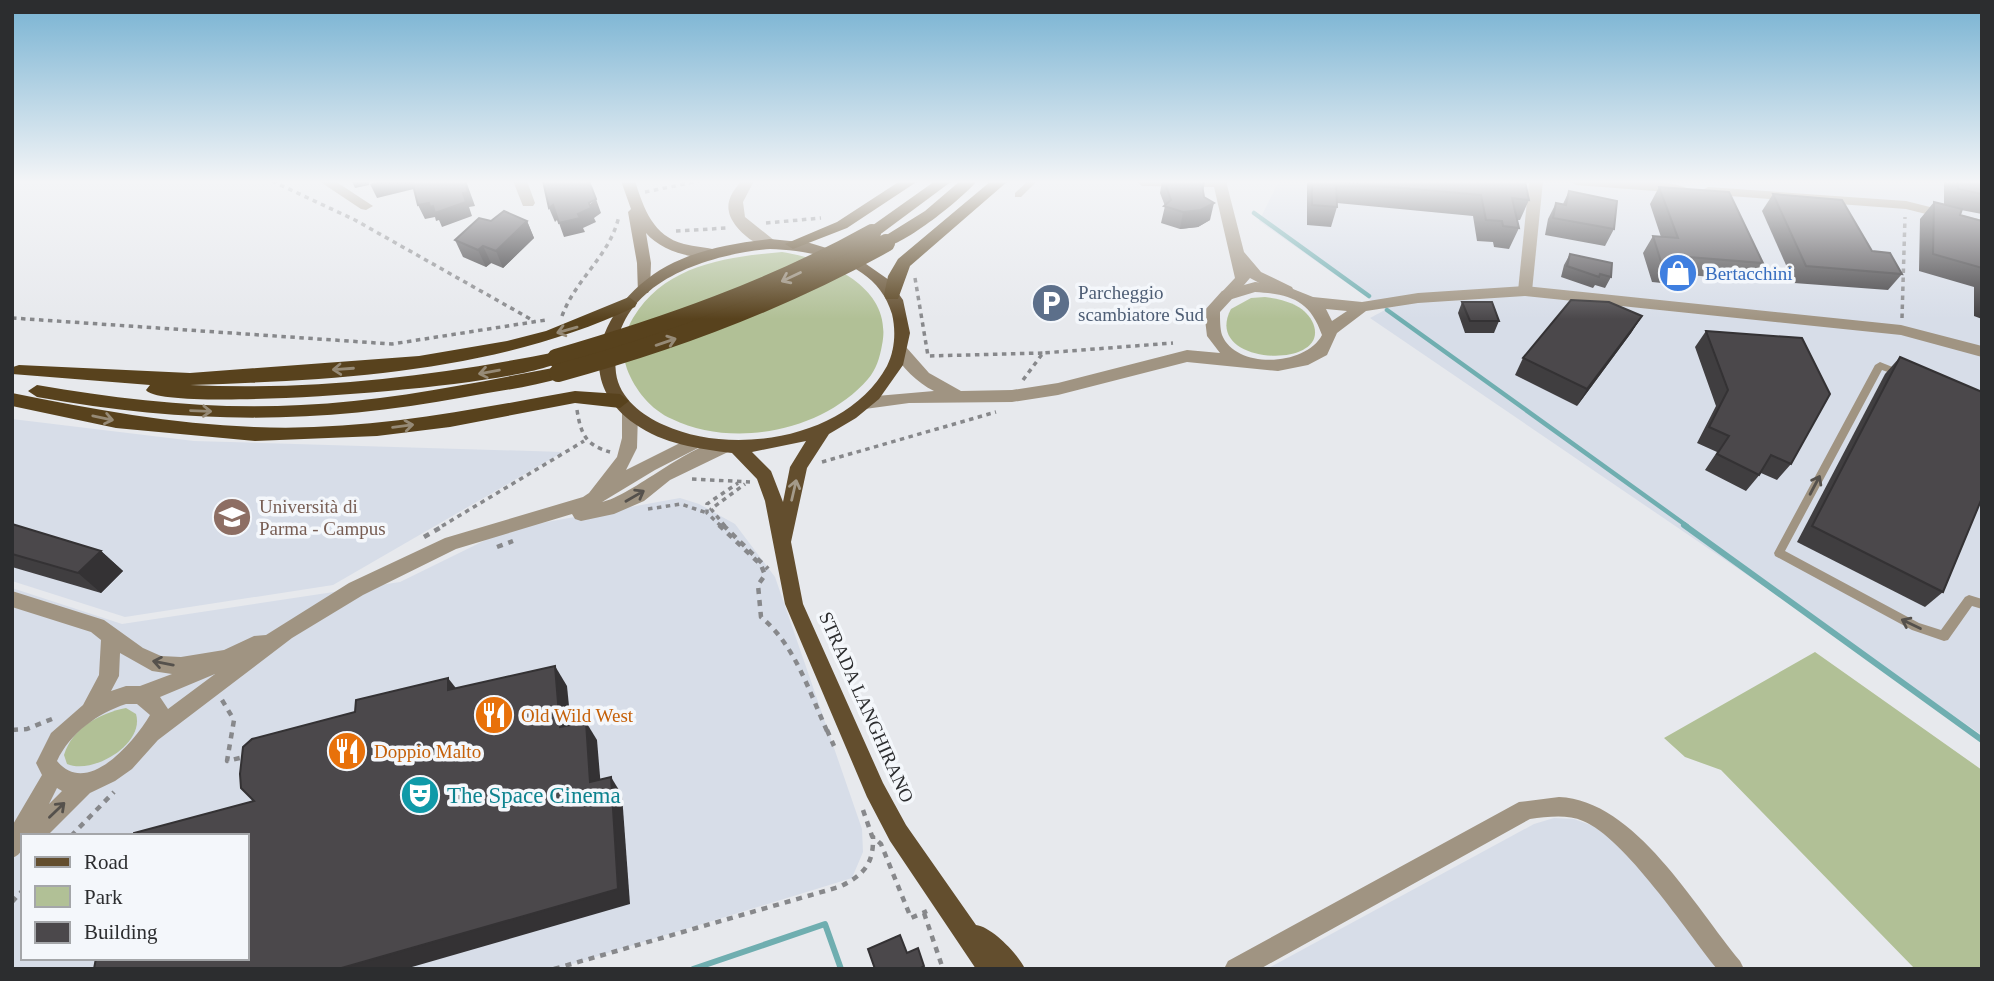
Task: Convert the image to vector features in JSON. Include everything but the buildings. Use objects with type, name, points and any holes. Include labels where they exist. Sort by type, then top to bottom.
[{"type":"highway","points":[[793,244],[837,227]]},
{"type":"highway","points":[[557,365],[601,362],[698,331],[777,300],[879,238],[892,227]]},
{"type":"highway","points":[[15,376],[110,404],[267,413],[420,398],[557,365],[665,327],[729,304],[904,227]]},
{"type":"highway","points":[[892,295],[896,276],[904,263],[947,227]]},
{"type":"highway","points":[[15,376],[159,379],[368,368],[478,351],[562,332],[594,322],[629,303]]},
{"type":"highway","points":[[12,399],[116,421],[255,434],[377,429],[450,420],[575,397],[625,407]]},
{"type":"main road","name":"STRADA LANGHIRANO","points":[[635,227],[644,263],[643,289]]},
{"type":"main road","name":"STRADA LANGHIRANO","points":[[648,227],[669,247],[682,251],[712,253]]},
{"type":"main road","name":"STRADA LANGHIRANO","points":[[793,244],[824,250],[852,260],[875,275],[892,295],[900,312],[903,331],[900,351],[887,378],[864,402],[823,429],[766,445],[729,447],[694,443],[658,431],[625,407],[611,386],[606,352],[610,335],[629,303],[643,289],[675,268],[712,253],[729,248],[793,244]]},
{"type":"main road","name":"STRADA LANGHIRANO","points":[[782,558],[799,467],[823,429]]},
{"type":"main road","name":"STRADA LANGHIRANO","points":[[729,447],[765,476],[774,501],[782,558],[794,604],[874,790],[898,833],[948,903],[988,969]]},
{"type":"main road","name":"STRADA LANGHIRANO","points":[[948,903],[1013,969]]},
{"type":"street","points":[[729,248],[742,227],[770,244]]},
{"type":"street","points":[[1187,356],[1208,337],[1212,311],[1243,279],[1231,227]]},
{"type":"street","points":[[1525,291],[1531,227]]},
{"type":"street","points":[[1237,252],[1256,275],[1311,302],[1362,307],[1418,298],[1525,291],[1901,330],[1978,352]]},
{"type":"street","points":[[1227,295],[1255,287],[1287,291]]},
{"type":"street","points":[[864,402],[909,397],[1012,396],[1058,389],[1187,356],[1247,361],[1276,367],[1304,363],[1318,355],[1327,344],[1329,331],[1320,311],[1311,302]]},
{"type":"street","points":[[1329,331],[1362,307]]},
{"type":"street","points":[[1208,337],[1247,361]]},
{"type":"street","points":[[900,351],[916,374],[936,386],[967,396]]},
{"type":"street","points":[[589,502],[628,455],[632,435],[625,407]]},
{"type":"street","points":[[32,834],[83,785],[121,765],[230,662],[356,589],[451,543],[589,502],[649,465],[694,443]]},
{"type":"street","points":[[90,710],[110,699],[133,695],[230,662],[425,564],[483,539],[546,521],[614,507],[638,496],[664,475],[729,447]]},
{"type":"street","points":[[12,599],[97,626],[159,665],[230,662]]},
{"type":"street","points":[[111,636],[133,695],[156,705],[161,716],[153,732]]},
{"type":"street","points":[[83,785],[64,784],[53,776],[46,762],[51,749],[90,710],[109,676],[111,636]]},
{"type":"street","points":[[12,847],[53,776]]},
{"type":"street","points":[[1236,969],[1527,809],[1558,805],[1590,813],[1618,829],[1732,969]]},
{"type":"lane","points":[[1918,382],[1880,365],[1779,553],[1916,627],[1944,636],[1969,600],[1982,604]]},
{"type":"path","points":[[367,227],[536,322]]},
{"type":"path","points":[[673,231],[742,227]]},
{"type":"path","points":[[1901,330],[1905,227]]},
{"type":"path","points":[[562,332],[565,302],[608,250],[616,235]]},
{"type":"path","points":[[12,318],[392,344],[548,320]]},
{"type":"path","points":[[799,467],[843,457],[1000,411],[1043,353],[1208,337]]},
{"type":"path","points":[[575,397],[578,432],[584,441],[600,449],[628,455]]},
{"type":"path","points":[[420,539],[584,441]]},
{"type":"path","points":[[664,475],[738,483]]},
{"type":"path","points":[[707,513],[707,504],[738,483],[765,476]]},
{"type":"path","points":[[635,511],[681,504],[707,513],[761,565],[765,575],[758,585],[761,617],[774,625],[831,739]]},
{"type":"path","points":[[484,551],[509,544],[519,536]]},
{"type":"path","points":[[211,707],[230,691]]},
{"type":"path","points":[[12,730],[27,729],[63,713]]},
{"type":"path","points":[[227,761],[254,755]]},
{"type":"path","points":[[73,834],[117,789]]},
{"type":"path","points":[[554,969],[839,887],[863,876],[874,853],[873,836]]},
{"type":"path","points":[[924,913],[943,969]]},
{"type":"shaded area","points":[[1267,227],[1982,227],[1982,735],[1370,318],[1385,310]]},
{"type":"shaded area","name":"Università di Parma - Campus","points":[[12,419],[194,441],[563,452],[333,585],[125,617],[12,581]]},
{"type":"shaded area","points":[[680,498],[699,504],[735,524],[775,577],[862,829],[863,852],[852,878],[556,969],[12,969],[12,588],[122,624],[400,582],[508,529]]},
{"type":"shaded area","points":[[1554,818],[1574,819],[1599,828],[1618,842],[1724,969],[1267,969],[1534,824]]},
{"type":"green space","points":[[782,252],[837,269],[853,279],[878,307],[883,325],[882,345],[868,379],[849,397],[827,411],[776,430],[722,433],[696,428],[657,410],[634,384],[624,356],[627,331],[646,300],[679,275],[698,267],[739,257]]},
{"type":"green space","points":[[1265,297],[1291,303],[1308,315],[1312,321],[1314,337],[1306,348],[1289,354],[1269,356],[1250,351],[1234,342],[1227,328],[1231,309],[1251,298]]},
{"type":"green space","points":[[1815,652],[1982,770],[1982,969],[1915,969],[1721,770],[1685,757],[1664,738]]},
{"type":"green space","points":[[126,708],[136,714],[137,725],[125,746],[103,761],[78,766],[67,764],[64,755],[73,737],[80,730],[97,718]]},
{"type":"waterway","points":[[1273,227],[1369,296]]},
{"type":"waterway","points":[[1387,310],[1687,526]]},
{"type":"waterway","points":[[1684,525],[1982,740]]},
{"type":"waterway","points":[[693,969],[825,924],[841,969]]},
{"type":"place","name":"Bertacchini","points":[[1678,273]]},
{"type":"place","name":"Parcheggio scambiatore Sud","points":[[1051,303]]},
{"type":"place","name":"Università di Parma - Campus","points":[[232,517]]},
{"type":"place","name":"Old Wild West","points":[[494,715]]},
{"type":"place","name":"Doppio Malto","points":[[347,751]]},
{"type":"place","name":"The Space Cinema","points":[[420,795]]}]
